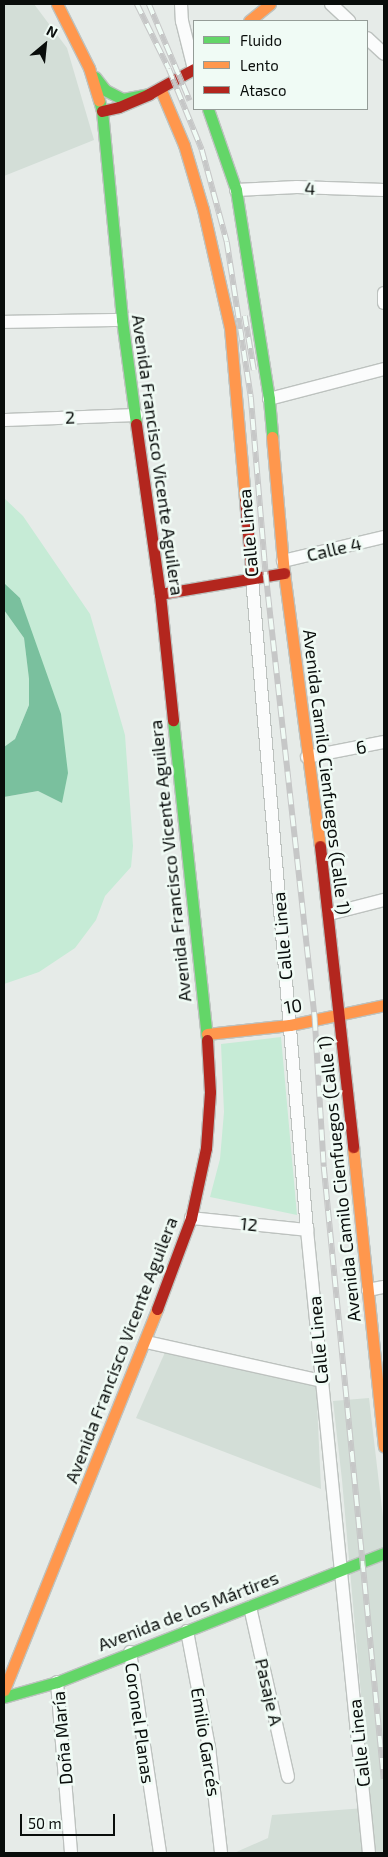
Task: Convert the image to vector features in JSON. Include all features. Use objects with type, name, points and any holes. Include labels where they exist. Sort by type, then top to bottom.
[{"type":"main road","name":"Avenida Francisco Vicente Aguilera","points":[[4,1690],[146,1342],[191,1218],[206,1148],[210,1092],[207,1034],[160,594],[137,415],[122,320],[102,111],[89,68],[57,4]]},
{"type":"main road","points":[[250,20],[270,4]]},
{"type":"main road","points":[[89,68],[105,90],[112,95],[123,99],[149,94]]},
{"type":"main road","points":[[102,111],[119,107],[149,94],[193,70]]},
{"type":"main road","name":"Calle Linea","points":[[160,88],[184,145],[203,209],[230,328],[252,578]]},
{"type":"main road","name":"Avenida Camilo Cienfuegos (Calle 1)","points":[[208,110],[236,190],[269,399],[283,567],[328,914],[384,1446]]},
{"type":"main road","name":"Calle 4","points":[[160,594],[252,578],[283,567]]},
{"type":"main road","name":"10","points":[[207,1034],[290,1025],[384,1005]]},
{"type":"main road","name":"Avenida de los Mártires","points":[[4,1697],[21,1694],[57,1682],[130,1652],[250,1607],[341,1568],[384,1553]]},
{"type":"street","points":[[181,4],[182,22],[193,65]]},
{"type":"street","points":[[331,4],[348,20]]},
{"type":"street","points":[[368,39],[384,54]]},
{"type":"street","name":"4","points":[[236,190],[297,187],[384,190]]},
{"type":"street","points":[[384,293],[384,303]]},
{"type":"street","points":[[4,322],[122,320]]},
{"type":"street","points":[[269,399],[384,369]]},
{"type":"street","name":"2","points":[[4,420],[137,415]]},
{"type":"street","name":"Calle 4","points":[[283,567],[384,537]]},
{"type":"street","name":"Calle Linea","points":[[252,578],[307,1230],[369,1853]]},
{"type":"street","name":"6","points":[[308,757],[384,742]]},
{"type":"street","points":[[328,914],[384,900]]},
{"type":"street","name":"12","points":[[191,1218],[307,1230]]},
{"type":"street","points":[[368,1290],[384,1287]]},
{"type":"street","points":[[146,1342],[322,1381]]},
{"type":"street","name":"Pasaje A","points":[[250,1607],[288,1777]]},
{"type":"street","name":"Emilio Garcés","points":[[187,1631],[209,1747],[221,1853]]},
{"type":"street","name":"Coronel Planas","points":[[130,1652],[160,1853]]},
{"type":"street","name":"Doña María","points":[[57,1682],[72,1853]]},
{"type":"shaded area","points":[[4,4],[34,4],[67,48],[94,140],[4,176]]},
{"type":"shaded area","points":[[4,498],[23,516],[90,614],[125,735],[133,846],[131,867],[105,896],[96,920],[75,948],[39,972],[4,984],[4,797],[38,791],[62,803],[39,656],[20,598],[4,583]]},
{"type":"shaded area","points":[[4,583],[20,598],[61,714],[68,773],[62,803],[38,791],[4,797],[4,747],[15,739],[29,705],[29,679],[24,638],[4,610]]},
{"type":"shaded area","points":[[4,610],[24,638],[29,679],[29,705],[15,739],[4,747]]},
{"type":"shaded area","points":[[281,1037],[297,1215],[210,1197],[220,1159],[224,1112],[221,1044]]},
{"type":"shaded area","points":[[166,1350],[316,1381],[321,1489],[136,1418]]},
{"type":"shaded area","points":[[369,1398],[384,1526],[384,1853],[375,1853],[342,1480],[333,1401]]},
{"type":"shaded area","points":[[365,1808],[367,1853],[234,1853],[268,1838],[272,1815]]},
{"type":"railway","points":[[137,4],[169,69],[202,150],[227,242],[251,397],[266,575],[315,1020],[324,1167],[384,1779]]},
{"type":"railway","points":[[149,4],[190,101]]},
{"type":"railway","points":[[245,316],[254,370]]},
{"type":"traffic: fast","points":[[95,77],[105,90],[123,99],[149,94]]},
{"type":"traffic: fast","points":[[99,100],[102,111],[122,320],[136,424]]},
{"type":"traffic: fast","points":[[208,110],[236,190],[269,399],[272,437]]},
{"type":"traffic: fast","points":[[173,720],[207,1040]]},
{"type":"traffic: fast","points":[[4,1697],[57,1682],[384,1553]]},
{"type":"traffic: slow","points":[[57,4],[89,68],[99,100]]},
{"type":"traffic: slow","points":[[250,20],[270,4]]},
{"type":"traffic: slow","points":[[160,88],[184,145],[203,209],[230,328],[245,500]]},
{"type":"traffic: slow","points":[[272,437],[284,573],[320,846]]},
{"type":"traffic: slow","points":[[207,1034],[290,1025],[384,1005]]},
{"type":"traffic: slow","points":[[353,1147],[384,1446]]},
{"type":"traffic: slow","points":[[4,1690],[157,1309]]},
{"type":"traffic: jam","points":[[102,111],[119,107],[149,94],[193,70]]},
{"type":"traffic: jam","points":[[136,424],[160,594],[173,720]]},
{"type":"traffic: jam","points":[[245,500],[252,578]]},
{"type":"traffic: jam","points":[[160,594],[284,573]]},
{"type":"traffic: jam","points":[[320,846],[353,1147]]},
{"type":"traffic: jam","points":[[157,1309],[191,1218],[206,1148],[210,1092],[207,1040]]}]
